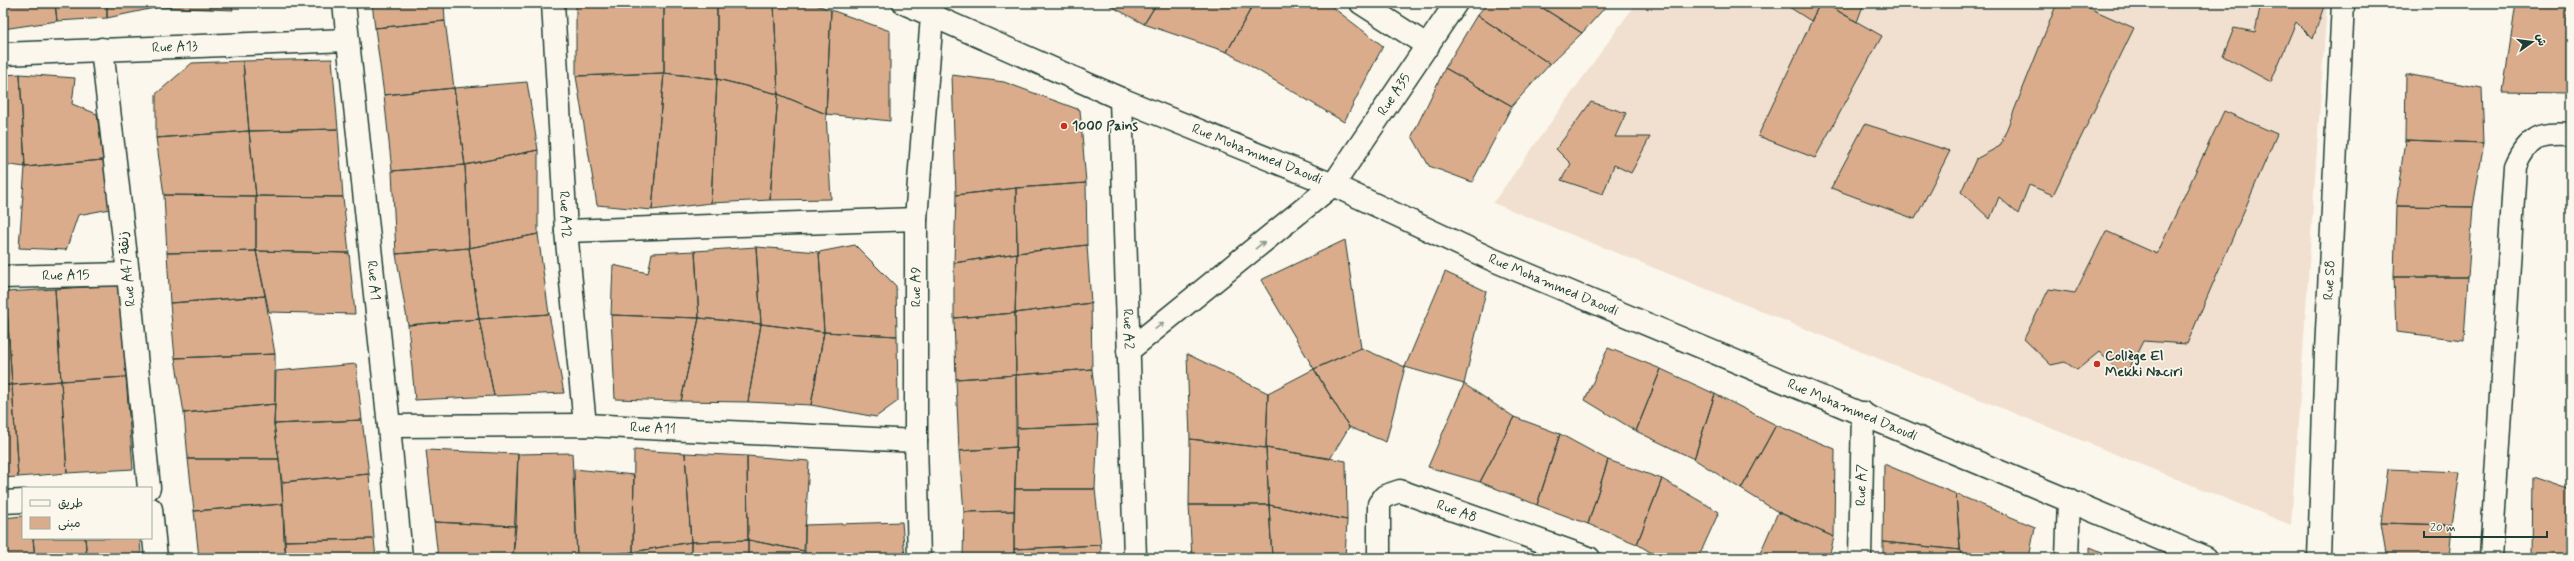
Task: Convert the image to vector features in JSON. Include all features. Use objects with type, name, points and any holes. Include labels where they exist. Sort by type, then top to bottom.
[{"type":"street","name":"Rue A1","points":[[344,3],[389,426],[401,558]]},
{"type":"street","name":"Rue A12","points":[[553,3],[566,231],[585,425]]},
{"type":"street","name":"Rue Mohammed Daoudi","points":[[904,3],[1121,99],[1333,185],[1491,259],[1863,412],[2206,558]]},
{"type":"street","points":[[1361,3],[1428,46]]},
{"type":"street","name":"Rue A35","points":[[1128,351],[1333,185],[1456,3]]},
{"type":"street","name":"Rue S8","points":[[2319,558],[2326,351],[2343,3]]},
{"type":"street","name":"Rue A9","points":[[919,558],[916,441],[916,218],[932,16]]},
{"type":"street","name":"Rue A13","points":[[3,54],[347,40]]},
{"type":"street","name":"Rue A47 زنقة","points":[[102,49],[128,274],[149,487]]},
{"type":"street","name":"Rue A2","points":[[1121,99],[1135,558]]},
{"type":"street","points":[[2491,558],[2515,166],[2522,149],[2531,141],[2543,135],[2571,135]]},
{"type":"street","points":[[566,231],[916,218]]},
{"type":"street","name":"Rue A15","points":[[3,277],[128,274]]},
{"type":"street","name":"Rue A7","points":[[1860,558],[1863,412]]},
{"type":"street","name":"Rue A11","points":[[389,426],[585,425],[916,441]]},
{"type":"street","name":"Rue A8","points":[[1379,558],[1379,504],[1385,496],[1400,491],[1589,558]]},
{"type":"street","points":[[2067,558],[2070,500]]},
{"type":"street","points":[[3,502],[22,501]]},
{"type":"street","points":[[152,519],[156,558]]},
{"type":"shaded area","name":"Collège El Mekki Naciri","points":[[1636,3],[2327,3],[2291,525],[1493,203]]},
{"type":"building","points":[[3,3],[55,3],[57,21],[3,29]]},
{"type":"building","points":[[55,3],[107,3],[107,18],[57,21]]},
{"type":"building","points":[[107,3],[159,3],[159,7],[107,18]]},
{"type":"building","points":[[159,3],[231,3],[233,10],[159,7]]},
{"type":"building","points":[[372,3],[444,3],[445,21],[375,28]]},
{"type":"building","points":[[576,3],[664,3],[664,73],[576,76]]},
{"type":"building","points":[[664,3],[717,3],[717,79],[664,73]]},
{"type":"building","points":[[717,3],[774,3],[778,94],[717,79]]},
{"type":"building","points":[[774,3],[811,3],[831,10],[826,114],[778,94]]},
{"type":"building","points":[[1105,3],[1157,3],[1144,24]]},
{"type":"building","points":[[1157,3],[1254,3],[1227,52],[1144,24]]},
{"type":"building","points":[[1254,3],[1327,3],[1383,46],[1344,122],[1227,52]]},
{"type":"building","points":[[1488,3],[1535,3],[1582,33],[1550,64],[1477,15]]},
{"type":"building","points":[[1535,3],[1609,3],[1582,33]]},
{"type":"building","points":[[1787,3],[1820,3],[1811,21],[1786,5]]},
{"type":"building","points":[[1820,3],[1824,3],[1882,36],[1815,158],[1758,136]]},
{"type":"building","points":[[1824,3],[1864,3],[1857,22]]},
{"type":"building","points":[[2057,3],[2078,3],[2134,28],[2053,195],[2029,185],[2018,214],[1999,197],[1990,219],[1961,192],[1976,159],[2000,146]]},
{"type":"building","points":[[2261,3],[2325,3],[2313,39],[2296,22],[2271,82],[2223,56],[2234,28],[2255,32]]},
{"type":"building","points":[[2516,3],[2560,3],[2571,6],[2571,66],[2567,93],[2503,92]]},
{"type":"building","points":[[831,10],[890,31],[890,121],[826,114]]},
{"type":"building","points":[[1477,15],[1550,64],[1512,106],[1445,68]]},
{"type":"building","points":[[445,21],[454,88],[384,95],[375,28]]},
{"type":"building","points":[[332,59],[338,129],[249,131],[243,61]]},
{"type":"building","points":[[243,61],[249,131],[156,138],[156,94],[192,63]]},
{"type":"building","points":[[2571,66],[2571,93],[2567,93]]},
{"type":"building","points":[[1445,68],[1512,106],[1472,182],[1429,166],[1412,136]]},
{"type":"building","points":[[664,73],[717,79],[711,203],[652,210]]},
{"type":"building","points":[[664,73],[652,210],[597,205],[576,76]]},
{"type":"building","points":[[20,74],[25,167],[3,164],[3,75]]},
{"type":"building","points":[[20,74],[75,78],[72,104],[97,114],[103,160],[25,167]]},
{"type":"building","points":[[2406,74],[2482,88],[2484,143],[2405,140]]},
{"type":"building","points":[[952,75],[1004,82],[1080,110],[1086,183],[1016,188],[956,195]]},
{"type":"building","points":[[717,79],[778,94],[770,200],[711,203]]},
{"type":"building","points":[[527,82],[538,150],[465,165],[454,88]]},
{"type":"building","points":[[454,88],[465,165],[392,171],[384,95]]},
{"type":"building","points":[[778,94],[826,114],[831,199],[770,200]]},
{"type":"building","points":[[1591,102],[1626,113],[1615,137],[1650,137],[1631,173],[1614,165],[1603,194],[1561,180],[1571,164],[1556,149]]},
{"type":"building","points":[[2224,111],[2277,134],[2187,344],[2143,341],[2125,377],[2099,352],[2077,370],[2065,362],[2051,365],[2024,339],[2049,289],[2075,293],[2106,231],[2157,254]]},
{"type":"building","points":[[1865,124],[1950,151],[1915,219],[1831,188]]},
{"type":"building","points":[[338,129],[343,197],[256,196],[249,131]]},
{"type":"building","points":[[249,131],[256,196],[164,195],[156,138]]},
{"type":"building","points":[[2405,140],[2484,143],[2473,207],[2396,206]]},
{"type":"building","points":[[538,150],[538,234],[469,248],[465,165]]},
{"type":"building","points":[[103,160],[110,209],[78,215],[66,250],[19,248],[25,167]]},
{"type":"building","points":[[465,165],[469,248],[396,254],[392,171]]},
{"type":"building","points":[[1086,183],[1087,245],[1017,253],[1016,188]]},
{"type":"building","points":[[1016,188],[1017,253],[954,263],[956,195]]},
{"type":"building","points":[[164,195],[256,196],[256,251],[167,253]]},
{"type":"building","points":[[256,196],[343,197],[349,253],[256,251]]},
{"type":"building","points":[[2396,206],[2473,207],[2468,277],[2394,277]]},
{"type":"building","points":[[538,234],[549,314],[479,319],[469,248]]},
{"type":"building","points":[[1345,240],[1361,348],[1314,369],[1261,280]]},
{"type":"building","points":[[855,245],[896,286],[897,336],[824,332],[819,252]]},
{"type":"building","points":[[1087,245],[1091,303],[1015,313],[1017,253]]},
{"type":"building","points":[[756,247],[819,252],[824,332],[761,324]]},
{"type":"building","points":[[756,247],[761,324],[699,318],[695,251]]},
{"type":"building","points":[[469,248],[479,319],[408,325],[396,254]]},
{"type":"building","points":[[256,251],[265,296],[170,303],[167,253]]},
{"type":"building","points":[[256,251],[349,253],[355,314],[269,312]]},
{"type":"building","points":[[695,251],[699,318],[611,315],[613,265],[648,273],[652,253]]},
{"type":"building","points":[[1017,253],[1015,313],[954,318],[954,263]]},
{"type":"building","points":[[1445,272],[1486,291],[1464,384],[1405,367]]},
{"type":"building","points":[[2394,277],[2468,277],[2464,340],[2396,332]]},
{"type":"building","points":[[120,285],[126,377],[61,381],[55,289]]},
{"type":"building","points":[[55,289],[61,381],[12,385],[6,292]]},
{"type":"building","points":[[6,292],[12,385],[3,385],[3,293]]},
{"type":"building","points":[[265,296],[275,354],[175,358],[170,303]]},
{"type":"building","points":[[1091,303],[1092,369],[1016,375],[1015,313]]},
{"type":"building","points":[[1015,313],[1016,375],[956,379],[954,318]]},
{"type":"building","points":[[549,314],[564,393],[494,396],[479,319]]},
{"type":"building","points":[[611,315],[699,318],[681,401],[615,399]]},
{"type":"building","points":[[699,318],[761,324],[748,402],[681,401]]},
{"type":"building","points":[[479,319],[494,396],[415,400],[408,325]]},
{"type":"building","points":[[761,324],[824,332],[811,405],[748,402]]},
{"type":"building","points":[[824,332],[897,336],[898,401],[876,417],[811,405]]},
{"type":"building","points":[[1361,348],[1405,367],[1386,442],[1349,427],[1314,369]]},
{"type":"building","points":[[1608,348],[1661,369],[1636,431],[1585,400]]},
{"type":"building","points":[[275,354],[275,404],[184,413],[175,358]]},
{"type":"building","points":[[1187,354],[1268,393],[1266,448],[1190,439]]},
{"type":"building","points":[[356,364],[362,420],[274,424],[276,371]]},
{"type":"building","points":[[1092,369],[1098,425],[1017,428],[1016,375]]},
{"type":"building","points":[[1314,369],[1349,427],[1330,459],[1266,448],[1268,393]]},
{"type":"building","points":[[1661,369],[1715,394],[1694,459],[1636,431]]},
{"type":"building","points":[[1016,375],[1016,447],[959,451],[956,379]]},
{"type":"building","points":[[126,377],[133,469],[67,473],[61,381]]},
{"type":"building","points":[[61,381],[67,473],[18,477],[12,385]]},
{"type":"building","points":[[1464,384],[1514,417],[1480,482],[1428,467]]},
{"type":"building","points":[[3,385],[12,385],[18,477],[3,478]]},
{"type":"building","points":[[1715,394],[1776,425],[1741,489],[1694,459]]},
{"type":"building","points":[[275,404],[274,424],[279,459],[188,459],[184,413]]},
{"type":"building","points":[[1514,417],[1560,434],[1537,505],[1480,482]]},
{"type":"building","points":[[362,420],[369,474],[282,482],[274,424]]},
{"type":"building","points":[[1098,425],[1095,489],[1015,489],[1017,428]]},
{"type":"building","points":[[1776,425],[1835,449],[1834,537],[1778,512],[1741,489]]},
{"type":"building","points":[[1560,434],[1608,460],[1588,524],[1537,505]]},
{"type":"building","points":[[1190,439],[1266,448],[1269,505],[1189,505]]},
{"type":"building","points":[[1016,447],[1014,511],[964,512],[959,451]]},
{"type":"building","points":[[1266,448],[1346,461],[1347,520],[1269,505]]},
{"type":"building","points":[[426,450],[518,454],[516,526],[434,522]]},
{"type":"building","points":[[634,450],[685,453],[691,542],[633,552]]},
{"type":"building","points":[[572,453],[577,557],[513,557],[518,454]]},
{"type":"building","points":[[685,453],[747,456],[748,540],[691,542]]},
{"type":"building","points":[[747,456],[809,461],[804,551],[748,540]]},
{"type":"building","points":[[188,459],[279,459],[283,504],[194,511]]},
{"type":"building","points":[[1608,460],[1662,479],[1637,544],[1588,524]]},
{"type":"building","points":[[1884,464],[1956,494],[1960,550],[1883,542]]},
{"type":"building","points":[[574,469],[634,475],[633,552],[577,557]]},
{"type":"building","points":[[2388,469],[2460,472],[2452,525],[2381,523]]},
{"type":"building","points":[[369,474],[374,539],[284,541],[282,482]]},
{"type":"building","points":[[2532,477],[2571,490],[2571,558],[2531,558]]},
{"type":"building","points":[[1662,479],[1719,512],[1698,558],[1660,558],[1637,544]]},
{"type":"building","points":[[1015,489],[1095,489],[1101,545],[1014,549]]},
{"type":"building","points":[[1956,494],[2035,527],[2029,558],[1961,558]]},
{"type":"building","points":[[283,504],[286,558],[199,558],[194,511]]},
{"type":"building","points":[[1189,505],[1269,505],[1272,558],[1192,558]]},
{"type":"building","points":[[1269,505],[1347,520],[1345,558],[1272,558]]},
{"type":"building","points":[[1014,511],[1014,558],[963,558],[964,512]]},
{"type":"building","points":[[1778,512],[1834,537],[1829,558],[1758,558]]},
{"type":"building","points":[[22,516],[22,539],[33,539],[35,558],[3,558],[3,518]]},
{"type":"building","points":[[434,522],[516,526],[513,558],[438,558]]},
{"type":"building","points":[[902,522],[905,558],[805,558],[805,525]]},
{"type":"building","points":[[2381,523],[2452,525],[2449,558],[2391,558],[2386,554]]},
{"type":"building","points":[[33,539],[85,539],[87,558],[35,558]]},
{"type":"building","points":[[85,539],[140,539],[141,558],[87,558]]},
{"type":"building","points":[[374,539],[376,558],[286,558],[284,541]]},
{"type":"building","points":[[748,540],[804,551],[805,558],[748,558]]},
{"type":"building","points":[[748,540],[748,558],[691,558],[691,542]]},
{"type":"building","points":[[691,542],[691,558],[576,558],[633,552]]},
{"type":"building","points":[[1883,542],[1960,550],[1961,558],[1883,558]]},
{"type":"building","points":[[1101,545],[1101,558],[1014,558],[1014,549]]},
{"type":"building","points":[[2090,547],[2116,558],[2090,558]]},
{"type":"building","points":[[513,557],[577,557],[576,558]]},
{"type":"place","name":"1000 Pains","points":[[1064,126]]},
{"type":"place","name":"Collège El Mekki Naciri","points":[[2097,364]]}]
